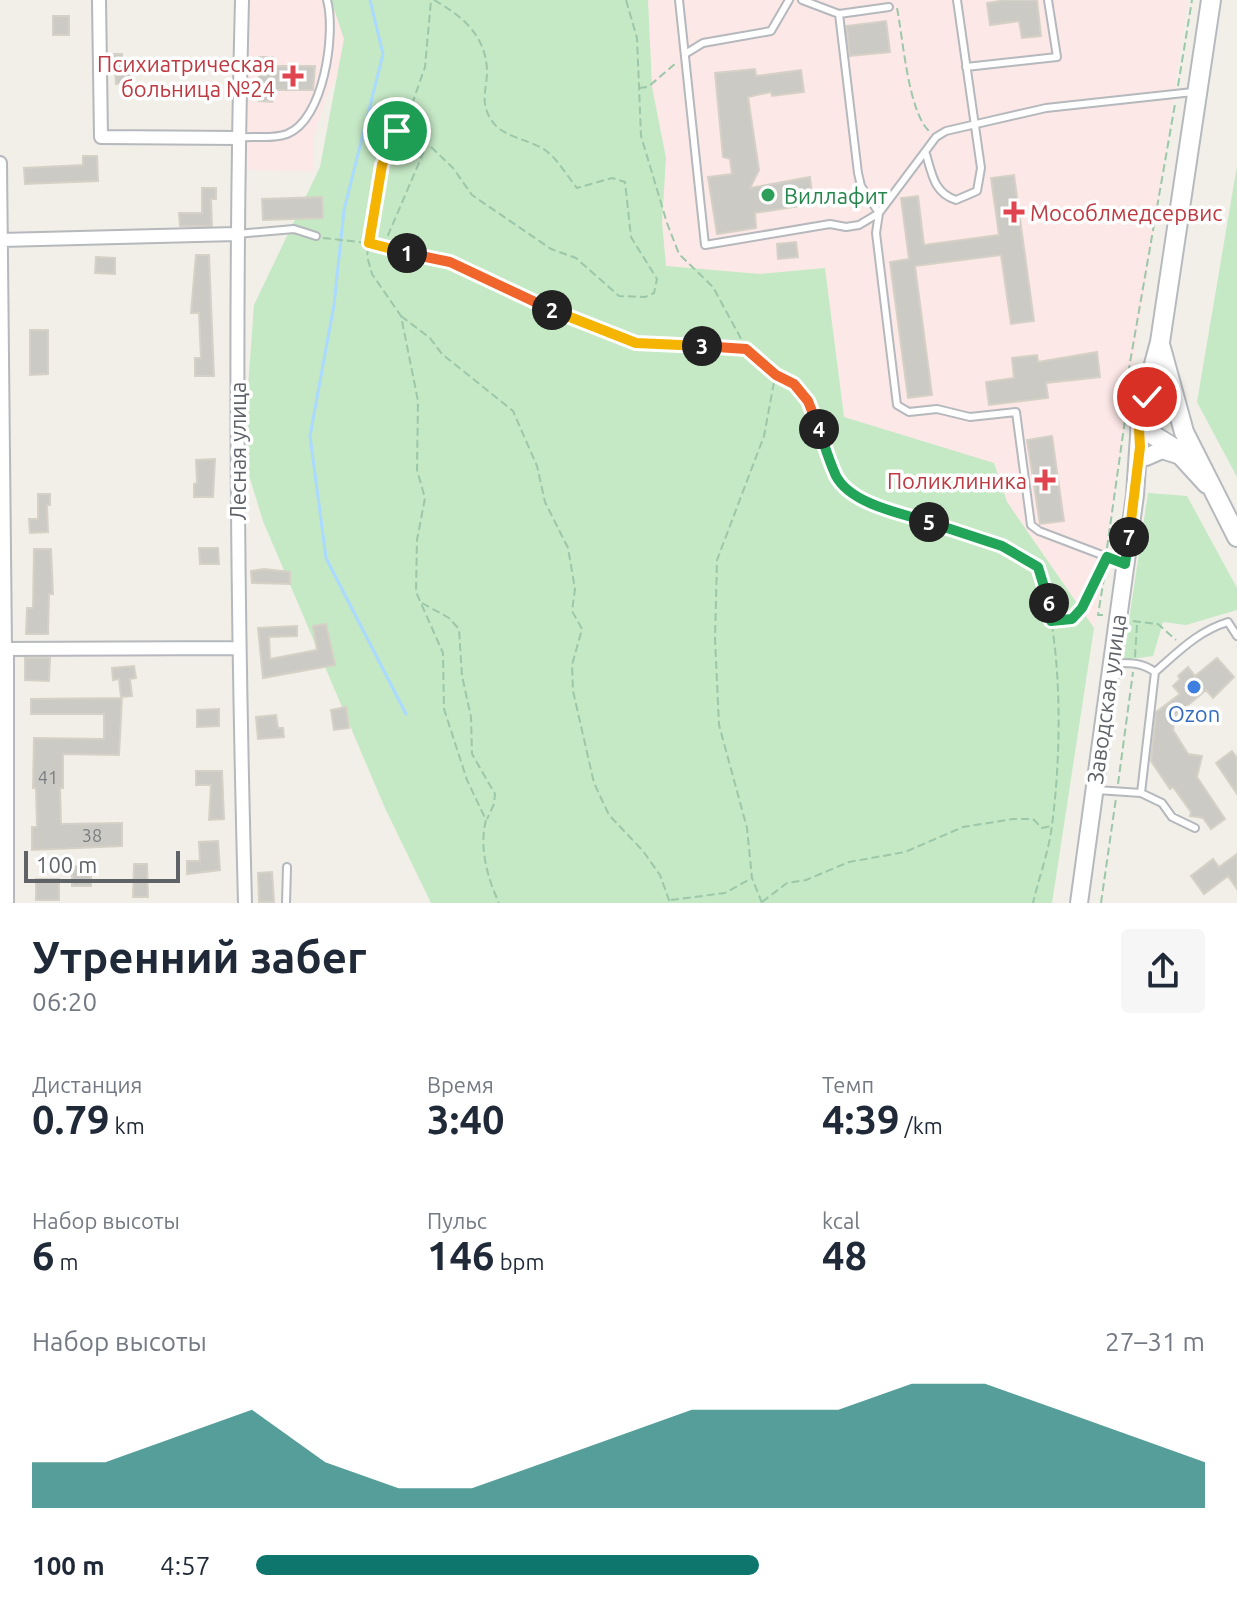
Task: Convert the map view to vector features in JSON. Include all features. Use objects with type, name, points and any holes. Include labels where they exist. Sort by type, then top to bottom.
[{"type":"main road","points":[[1133,410],[1160,342],[1211,0]]},
{"type":"main road","points":[[1160,342],[1177,409],[1207,484],[1237,537]]},
{"type":"main road","points":[[1133,410],[1153,395],[1167,396],[1177,409],[1175,429],[1158,436]]},
{"type":"main road","points":[[1133,410],[1145,430],[1187,458],[1207,484]]},
{"type":"street","points":[[99,0],[101,137],[238,138]]},
{"type":"street","name":"Лесная улица","points":[[242,0],[236,234],[239,648],[245,903]]},
{"type":"street","points":[[0,163],[5,903]]},
{"type":"street","points":[[1,240],[236,234]]},
{"type":"street","points":[[1133,410],[1135,495]]},
{"type":"street","points":[[1135,495],[1146,457],[1158,436]]},
{"type":"street","points":[[1146,457],[1162,450],[1187,458]]},
{"type":"street","name":"Заводская улица","points":[[1079,903],[1135,495]]},
{"type":"street","points":[[2,649],[239,648]]},
{"type":"lane","points":[[238,138],[259,140],[289,133],[307,121],[322,82],[330,35],[332,20],[327,0]]},
{"type":"lane","points":[[679,0],[705,245],[830,224],[846,227],[859,225],[879,213],[936,137],[946,131],[1046,108],[1197,92]]},
{"type":"lane","points":[[685,54],[703,43],[771,31],[789,0]]},
{"type":"lane","points":[[802,0],[839,14],[889,7]]},
{"type":"lane","points":[[926,154],[935,183],[943,195],[956,200],[977,191],[981,168],[957,0]]},
{"type":"lane","points":[[966,67],[1057,57],[1048,0]]},
{"type":"lane","points":[[839,14],[858,173],[861,186],[879,213],[876,233],[897,405],[909,412],[937,409],[970,417],[1016,412],[1031,525],[1039,531],[1125,564]]},
{"type":"lane","points":[[236,234],[294,229],[316,236]]},
{"type":"lane","points":[[1141,793],[1155,672],[1199,634],[1228,622],[1237,636]]},
{"type":"lane","points":[[1110,663],[1146,665],[1155,672]]},
{"type":"lane","points":[[1094,790],[1141,793],[1162,803],[1172,817],[1195,828]]},
{"type":"lane","points":[[286,903],[287,867]]},
{"type":"path","points":[[403,129],[427,143],[453,168],[472,195],[551,249],[576,258],[619,296],[637,298],[654,293],[657,279],[631,237],[625,182],[612,178],[577,188],[546,150],[497,127],[483,101],[487,72],[480,42],[458,13],[432,0],[425,67],[403,129],[392,137],[387,149],[367,256],[372,274],[401,316],[430,338],[442,354],[496,396],[518,421],[537,466],[545,502],[568,548],[575,589],[572,611],[582,629],[572,665],[573,691],[594,783],[609,815],[643,851],[660,875],[670,901],[725,893],[752,878]]},
{"type":"path","points":[[626,0],[637,38],[641,136],[679,254],[713,287],[746,349],[776,375],[794,384],[808,401],[836,476],[846,490],[882,507],[1002,546],[1038,567],[1047,593],[1051,621],[1058,720],[1052,826],[1033,903]]},
{"type":"path","points":[[1051,621],[1072,619],[1082,608],[1107,557],[1109,523],[1133,410],[1128,374],[1192,0]]},
{"type":"path","points":[[889,7],[897,7],[921,123],[936,137]]},
{"type":"path","points":[[638,88],[648,87],[685,54]]},
{"type":"path","points":[[383,247],[427,143]]},
{"type":"path","points":[[329,239],[369,243],[450,262],[566,316],[636,343],[746,349]]},
{"type":"path","points":[[401,316],[418,401],[417,470],[425,498],[415,565],[419,600],[443,653],[444,709],[467,780],[486,820]]},
{"type":"path","points":[[776,375],[764,436],[717,560],[715,639],[719,725],[747,828],[752,878],[762,903],[787,883],[806,880],[869,857],[905,852],[963,827],[1013,819],[1033,819],[1042,828],[1052,826]]},
{"type":"path","points":[[419,600],[426,607],[449,618],[459,629],[462,676],[471,717],[472,754],[495,794],[482,835],[486,862],[499,903]]},
{"type":"path","points":[[1101,903],[1137,622],[1158,624],[1183,647]]},
{"type":"shaded area","name":"Психиатрическая больница №24","points":[[248,0],[338,0],[348,62],[329,90],[313,138],[314,172],[248,170]]},
{"type":"shaded area","points":[[648,0],[1188,0],[1094,628],[1007,502],[994,463],[844,417],[825,268],[760,274],[666,267],[662,222],[666,158],[652,87]]},
{"type":"green space","points":[[331,0],[648,0],[652,87],[666,158],[662,222],[666,266],[760,274],[825,268],[844,417],[994,463],[1007,502],[1094,628],[1052,903],[431,903],[385,808],[263,521],[243,456],[254,305],[320,167],[344,39]]},
{"type":"green space","points":[[1237,166],[1237,477],[1197,402]]},
{"type":"green space","points":[[1148,493],[1187,496],[1237,588],[1237,610],[1186,625],[1163,622],[1153,656],[1123,660]]},
{"type":"building","points":[[1037,0],[1041,36],[1022,38],[1019,21],[990,25],[987,3]]},
{"type":"building","points":[[53,16],[69,16],[69,35],[53,35]]},
{"type":"building","points":[[886,21],[890,52],[850,56],[846,26]]},
{"type":"building","points":[[109,54],[122,54],[122,68],[132,68],[133,80],[116,84],[115,68],[109,68]]},
{"type":"building","points":[[259,57],[273,57],[273,66],[315,66],[313,90],[272,90],[272,102],[259,101]]},
{"type":"building","points":[[755,69],[756,76],[801,70],[804,92],[772,96],[771,92],[748,97],[759,170],[750,188],[810,177],[813,204],[755,213],[756,228],[717,234],[708,177],[732,174],[730,159],[723,157],[715,73]]},
{"type":"building","points":[[83,156],[97,156],[98,181],[25,184],[24,168],[83,165]]},
{"type":"building","points":[[1014,175],[1034,321],[1011,324],[1001,255],[915,266],[932,395],[908,398],[890,262],[909,259],[901,198],[918,196],[924,245],[999,235],[991,178]]},
{"type":"building","points":[[202,188],[216,188],[216,199],[211,199],[212,226],[180,226],[179,213],[202,213]]},
{"type":"building","points":[[322,197],[323,218],[263,220],[262,199]]},
{"type":"building","points":[[796,242],[798,257],[778,259],[777,244]]},
{"type":"building","points":[[196,255],[209,255],[214,376],[195,376],[195,358],[201,358],[199,313],[191,313]]},
{"type":"building","points":[[96,257],[115,258],[115,274],[95,273]]},
{"type":"building","points":[[30,330],[48,330],[48,374],[30,375]]},
{"type":"building","points":[[1097,352],[1100,377],[1046,383],[1048,398],[989,405],[986,382],[1014,378],[1012,358],[1037,355],[1038,362]]},
{"type":"building","name":"Поликлиника","points":[[1052,436],[1064,521],[1040,524],[1027,440]]},
{"type":"building","points":[[215,459],[213,497],[194,497],[196,460]]},
{"type":"building","points":[[38,494],[50,494],[50,505],[47,505],[48,532],[30,533],[29,519],[38,519]]},
{"type":"building","points":[[199,548],[218,548],[219,564],[200,564]]},
{"type":"building","points":[[34,549],[51,549],[53,594],[49,594],[48,634],[26,634],[27,608],[33,608]]},
{"type":"building","points":[[251,571],[290,572],[290,584],[252,583]]},
{"type":"building","points":[[326,624],[335,665],[263,678],[258,628],[297,626],[297,636],[269,637],[270,659],[317,650],[313,626]]},
{"type":"building","points":[[25,658],[50,658],[49,681],[25,680]]},
{"type":"building","points":[[1217,658],[1234,677],[1213,698],[1206,690],[1175,716],[1173,730],[1188,754],[1202,756],[1197,777],[1225,819],[1211,829],[1203,818],[1190,816],[1191,812],[1151,761],[1156,712],[1180,694],[1173,686],[1180,679],[1178,676],[1188,667],[1195,676]]},
{"type":"building","points":[[134,666],[136,678],[130,679],[132,696],[121,697],[119,679],[113,680],[112,668]]},
{"type":"building","points":[[122,698],[119,755],[63,754],[63,788],[60,788],[61,824],[122,823],[122,846],[32,850],[32,827],[37,827],[36,788],[33,788],[34,738],[104,739],[104,714],[31,714],[31,699]]},
{"type":"building","points":[[346,707],[349,728],[334,730],[331,710]]},
{"type":"building","points":[[219,709],[219,726],[197,727],[197,710]]},
{"type":"building","points":[[276,715],[278,728],[283,728],[284,737],[258,739],[256,717]]},
{"type":"building","points":[[1232,751],[1237,758],[1237,794],[1216,763]]},
{"type":"building","points":[[196,771],[222,771],[224,819],[209,820],[211,785],[196,785]]},
{"type":"building","points":[[218,841],[220,870],[187,874],[187,861],[200,861],[199,842]]},
{"type":"building","points":[[1237,854],[1237,889],[1228,876],[1204,894],[1191,876],[1213,859],[1219,867]]},
{"type":"building","points":[[134,864],[147,864],[148,897],[133,897]]},
{"type":"building","points":[[72,866],[91,867],[91,886],[72,886]]},
{"type":"building","points":[[272,872],[274,902],[259,902],[258,873]]},
{"type":"building","points":[[36,879],[59,879],[59,900],[36,900]]},
{"type":"waterway","points":[[370,0],[383,54],[344,210],[334,305],[310,436],[326,558],[406,714]]},
{"type":"place","name":"Психиатрическая больница №24","points":[[293,76]]},
{"type":"place","name":"Виллафит","points":[[768,195]]},
{"type":"place","name":"Мособлмедсервис","points":[[1014,212]]},
{"type":"place","name":"Поликлиника","points":[[1045,480]]},
{"type":"place","name":"Ozon","points":[[1194,687]]},
{"type":"route","points":[[397,131],[382,165],[369,243],[450,262],[566,316],[636,343],[746,349],[776,375],[794,384],[808,401],[836,476],[846,490],[882,507],[1002,546],[1038,567],[1047,593],[1051,621],[1072,619],[1082,608],[1107,557],[1125,564],[1140,447],[1138,410],[1147,397]]}]
